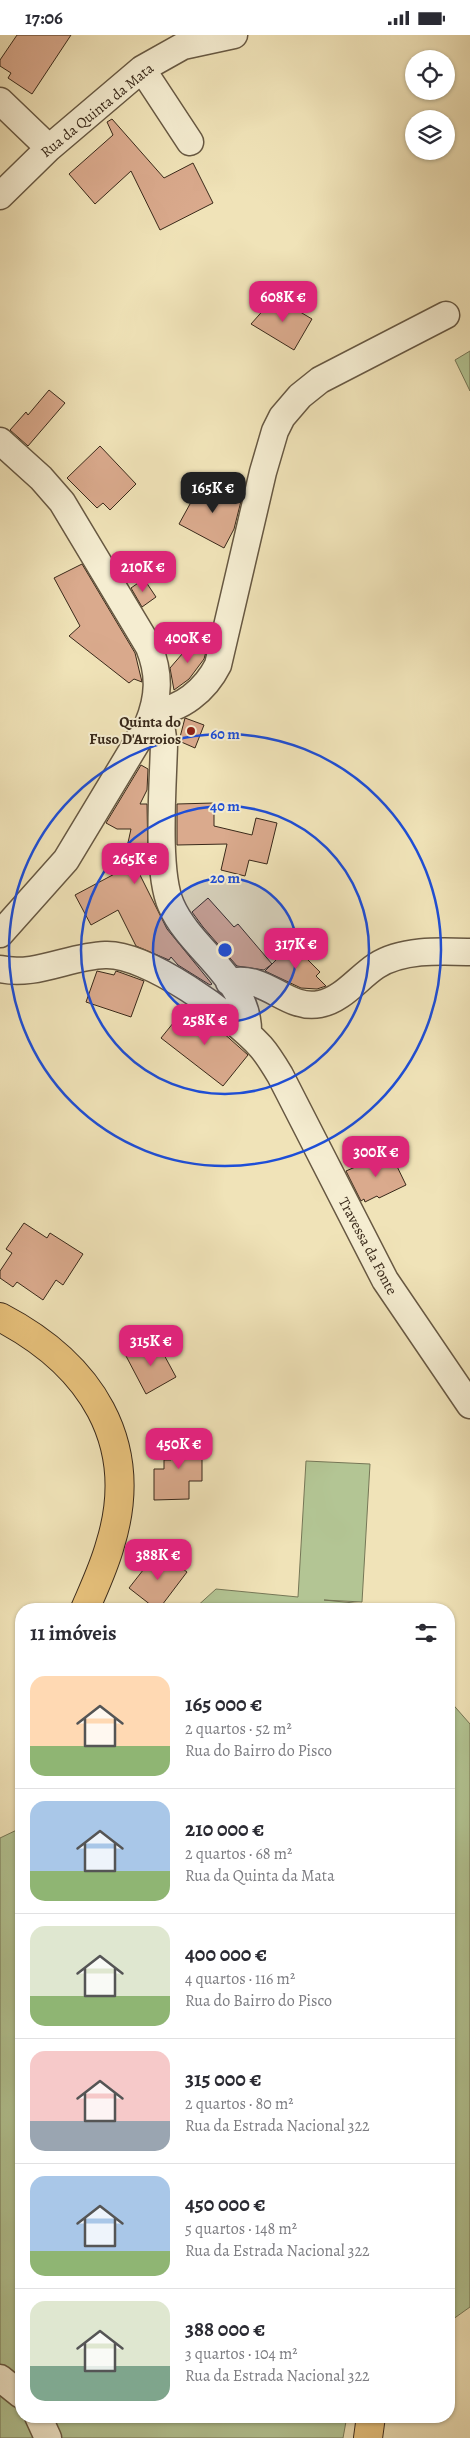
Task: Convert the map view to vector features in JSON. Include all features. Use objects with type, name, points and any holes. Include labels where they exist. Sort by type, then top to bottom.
[{"type":"main road","points":[[0,1317],[54,1352],[76,1372],[97,1401],[112,1434],[119,1474],[117,1516],[111,1544],[87,1603]]},
{"type":"main road","points":[[368,2438],[370,2423]]},
{"type":"street","name":"Rua da Quinta da Mata","points":[[0,196],[49,148],[142,69],[183,46],[234,35]]},
{"type":"street","points":[[142,69],[190,142]]},
{"type":"street","points":[[0,101],[49,148]]},
{"type":"street","points":[[154,711],[170,710],[182,704],[208,681],[218,665],[269,450],[278,424],[290,406],[320,380],[446,315]]},
{"type":"street","points":[[0,441],[42,478],[62,502],[144,638],[154,659],[157,672],[157,698],[154,711],[140,738],[66,860],[0,934]]},
{"type":"street","points":[[154,711],[162,731],[164,745],[163,856],[167,895],[178,917],[230,982],[248,1017],[248,1034]]},
{"type":"street","points":[[230,982],[240,979],[255,981],[303,1005],[319,1005],[335,998],[370,970],[386,961],[425,953],[470,952]]},
{"type":"street","name":"Travessa da Fonte","points":[[0,969],[24,971],[107,955],[127,957],[164,974],[248,1034],[261,1047],[280,1075],[391,1291],[470,1405]]},
{"type":"street","points":[[0,2378],[15,2390]]},
{"type":"street","points":[[41,2423],[48,2438]]},
{"type":"green space","points":[[470,351],[470,391],[455,360]]},
{"type":"green space","points":[[306,1461],[370,1464],[362,1602],[324,1600],[354,1603],[201,1603],[216,1589],[298,1597]]},
{"type":"green space","points":[[455,1707],[470,1724],[470,2307],[455,2318]]},
{"type":"green space","points":[[15,1831],[15,2423],[346,2423],[343,2438],[0,2438],[0,1838]]},
{"type":"building","points":[[17,35],[71,35],[32,94],[8,78],[11,73],[0,66],[0,60]]},
{"type":"building","points":[[112,119],[164,178],[193,163],[213,203],[160,230],[131,171],[95,204],[69,174],[113,135],[107,122]]},
{"type":"building","points":[[275,297],[312,319],[294,350],[251,324]]},
{"type":"building","points":[[49,390],[65,403],[28,446],[10,430],[26,412],[28,415]]},
{"type":"building","points":[[100,446],[136,484],[110,510],[103,503],[97,508],[67,478]]},
{"type":"building","points":[[201,484],[218,494],[222,486],[242,497],[234,529],[224,548],[179,524]]},
{"type":"building","points":[[82,564],[135,653],[142,682],[134,679],[129,683],[69,636],[80,626],[54,578]]},
{"type":"building","points":[[144,579],[156,597],[142,607],[131,588]]},
{"type":"building","points":[[195,639],[207,648],[204,659],[189,679],[174,690],[170,668]]},
{"type":"building","name":"Quinta do Fuso D'Arroios","points":[[185,718],[204,725],[195,748],[179,741]]},
{"type":"building","points":[[141,765],[148,769],[147,790],[140,804],[147,804],[148,862],[136,867],[167,929],[212,984],[210,985],[178,965],[171,957],[169,960],[136,946],[118,910],[91,925],[75,895],[122,870],[131,829],[117,829],[106,823]]},
{"type":"building","points":[[214,803],[214,826],[252,835],[256,818],[277,823],[267,864],[249,860],[245,876],[221,870],[227,844],[177,845],[177,804]]},
{"type":"building","points":[[208,898],[234,927],[238,924],[272,964],[264,970],[237,966],[192,912]]},
{"type":"building","points":[[292,944],[320,972],[316,976],[326,986],[317,989],[301,988],[265,971]]},
{"type":"building","points":[[97,971],[114,975],[116,971],[144,981],[131,1017],[86,1002]]},
{"type":"building","points":[[187,1006],[221,1031],[248,1055],[223,1086],[161,1038]]},
{"type":"building","points":[[390,1152],[406,1185],[379,1198],[377,1196],[365,1202],[364,1199],[361,1201],[346,1171]]},
{"type":"building","points":[[24,1223],[47,1238],[50,1233],[83,1254],[63,1285],[56,1280],[43,1300],[17,1282],[13,1287],[0,1278],[0,1271],[12,1253],[6,1249]]},
{"type":"building","points":[[156,1340],[176,1377],[146,1394],[126,1356]]},
{"type":"building","points":[[190,1434],[191,1448],[202,1448],[202,1481],[189,1481],[189,1499],[154,1500],[154,1469],[164,1469],[164,1460],[171,1460],[170,1435]]},
{"type":"building","points":[[161,1553],[187,1572],[164,1603],[148,1603],[129,1588],[151,1560],[154,1562]]},
{"type":"place","name":"Quinta do Fuso D'Arroios","points":[[191,731]]}]
